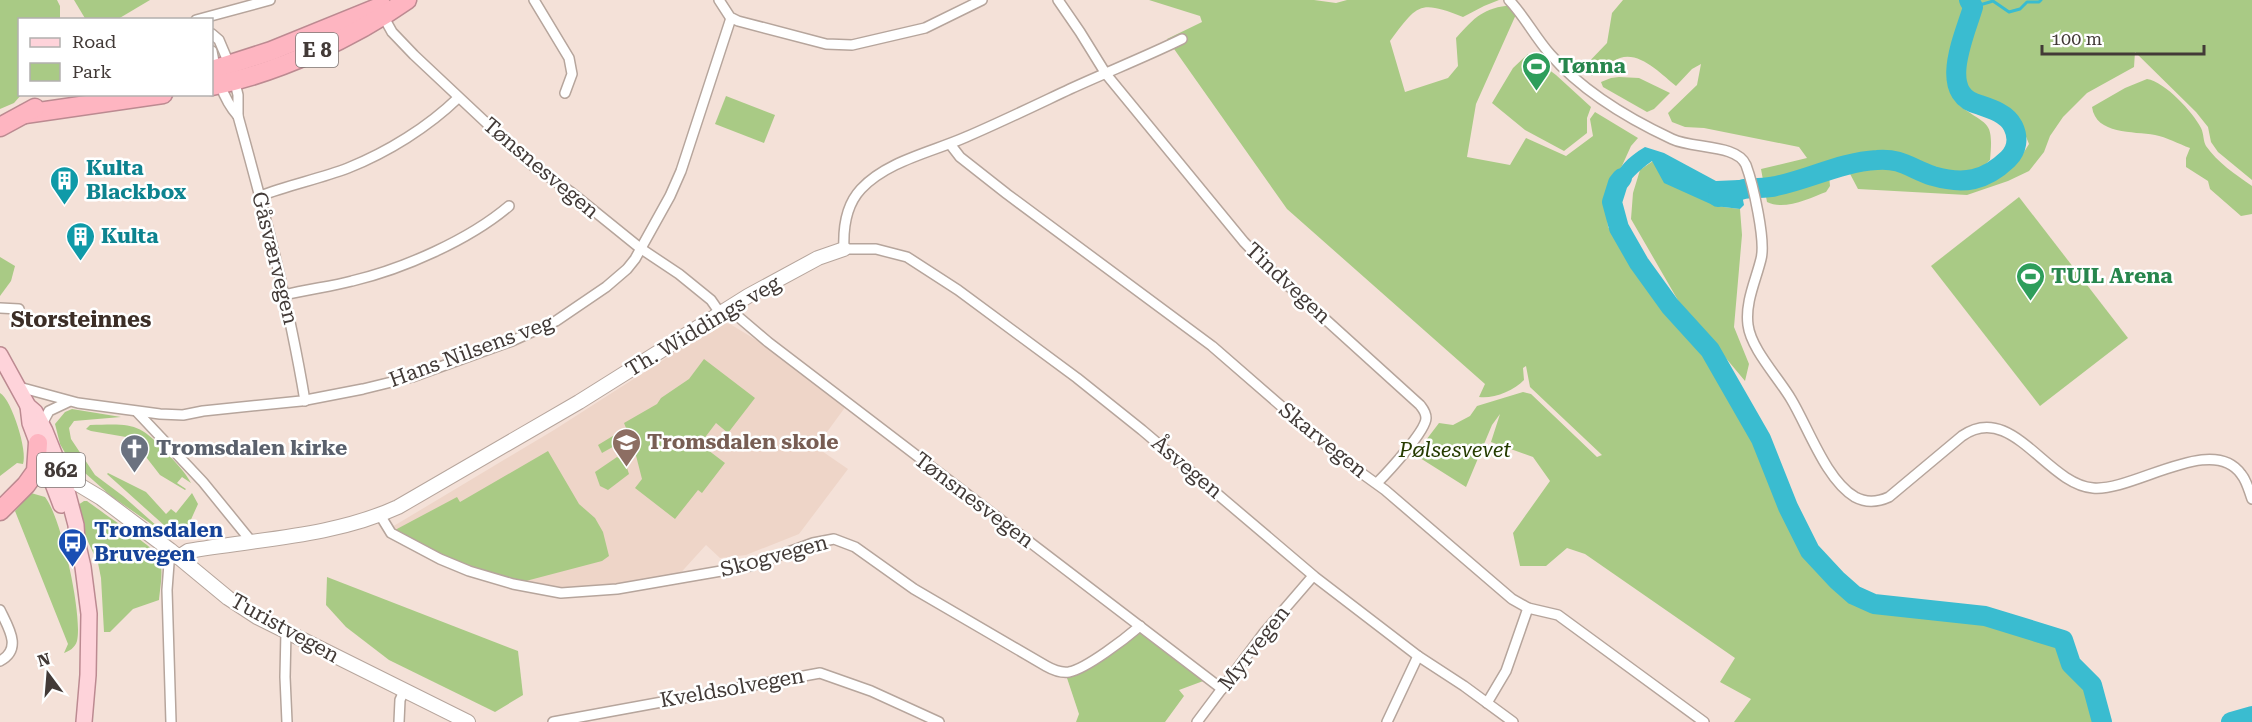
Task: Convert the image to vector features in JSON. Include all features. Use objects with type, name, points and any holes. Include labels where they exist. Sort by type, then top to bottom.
[{"type":"highway","name":"E 8","points":[[384,19],[397,0]]},
{"type":"highway","name":"E 8","points":[[218,69],[324,47],[384,19],[407,0]]},
{"type":"highway","points":[[0,128],[36,107],[68,96]]},
{"type":"highway","points":[[25,114],[149,96]]},
{"type":"highway","points":[[0,511],[26,486],[36,471],[38,443]]},
{"type":"main road","name":"862","points":[[0,355],[20,387],[28,406],[30,423],[38,443],[59,481]]},
{"type":"main road","name":"862","points":[[28,406],[42,423],[59,481],[76,525],[76,541],[83,567],[89,614],[88,675],[84,722]]},
{"type":"street","points":[[208,18],[270,0]]},
{"type":"street","points":[[534,0],[569,58],[572,74],[565,93]]},
{"type":"street","points":[[718,0],[731,18],[826,44],[852,45],[925,28],[982,0]]},
{"type":"street","points":[[1058,0],[1106,74]]},
{"type":"street","points":[[1509,0],[1549,53],[1598,98],[1673,140],[1692,146],[1724,150],[1742,159],[1748,171],[1763,247],[1747,313],[1750,334],[1791,398],[1820,456],[1846,490],[1856,497],[1868,502],[1881,501],[1889,497],[1962,436],[1976,429],[1988,427],[1999,428],[2018,440],[2063,477],[2076,484],[2104,488],[2122,485],[2200,459],[2220,460],[2230,464],[2241,473],[2252,500]]},
{"type":"street","name":"Hans Nilsens veg","points":[[70,401],[117,410],[183,415],[305,401],[412,376],[537,330],[565,316],[627,269],[670,196],[681,171],[731,18]]},
{"type":"street","name":"Tønsnesvegen","points":[[384,19],[458,98],[533,167],[572,194],[640,249],[679,274],[1222,689]]},
{"type":"street","points":[[213,34],[219,40],[218,69]]},
{"type":"street","points":[[213,39],[218,69]]},
{"type":"street","points":[[844,249],[845,226],[854,197],[863,186],[883,172],[1182,39]]},
{"type":"street","name":"Gåsværvegen","points":[[218,69],[230,107],[238,116]]},
{"type":"street","name":"Gåsværvegen","points":[[218,69],[238,95],[238,116],[285,295],[305,401]]},
{"type":"street","name":"Tindvegen","points":[[1106,74],[1254,253],[1420,405],[1425,413],[1425,425],[1377,483]]},
{"type":"street","points":[[260,196],[348,168],[382,152],[441,113],[458,98]]},
{"type":"street","name":"Skarvegen","points":[[950,144],[960,156],[1007,194],[1203,339],[1342,459],[1377,483],[1507,595],[1528,608],[1558,615],[1704,722]]},
{"type":"street","points":[[285,295],[352,281],[397,266],[461,238],[509,207]]},
{"type":"street","name":"Th. Widdings veg","points":[[174,554],[310,532],[380,515],[417,497],[579,402],[724,310],[818,258],[844,249]]},
{"type":"street","name":"Åsvegen","points":[[844,249],[876,249],[907,256],[958,290],[1133,422],[1313,576],[1418,656],[1513,722]]},
{"type":"street","points":[[0,308],[19,309]]},
{"type":"street","points":[[20,387],[70,401]]},
{"type":"street","points":[[42,423],[49,411],[70,401]]},
{"type":"street","points":[[136,412],[202,482],[251,541]]},
{"type":"street","name":"Turistvegen","points":[[59,481],[77,483],[101,498],[228,598],[257,617],[468,722]]},
{"type":"street","name":"Skogvegen","points":[[380,515],[392,533],[440,559],[507,583],[561,593],[611,590],[750,566],[813,543],[834,539],[855,547],[914,588],[1046,666],[1064,672],[1078,668],[1116,645],[1140,626]]},
{"type":"street","points":[[171,722],[167,590],[174,554]]},
{"type":"street","name":"Myrvegen","points":[[1197,722],[1263,634],[1313,576]]},
{"type":"street","points":[[1487,703],[1506,671],[1528,608]]},
{"type":"street","points":[[0,610],[13,641],[9,655],[0,661]]},
{"type":"street","points":[[286,631],[287,722]]},
{"type":"street","points":[[1387,722],[1418,656]]},
{"type":"street","name":"Kveldsolvegen","points":[[553,722],[820,673],[872,691],[939,722]]},
{"type":"street","points":[[399,722],[399,700],[404,691]]},
{"type":"street","points":[[914,722],[919,712]]},
{"type":"shaded area","name":"Tromsdalen skole","points":[[725,323],[815,376],[849,402],[816,447],[848,469],[799,534],[746,555],[720,558],[706,545],[676,578],[576,593],[465,570],[402,535],[392,527],[554,430],[710,330]]},
{"type":"green space","points":[[0,0],[57,0],[60,6],[60,18],[18,18],[18,96],[20,96],[14,103],[0,109]]},
{"type":"green space","points":[[74,0],[150,0],[120,18],[85,18]]},
{"type":"green space","name":"Pølsesvevet","points":[[1149,0],[1314,0],[1336,3],[1347,0],[1499,0],[1463,17],[1428,7],[1407,19],[1390,41],[1405,92],[1448,78],[1458,66],[1456,38],[1480,15],[1494,8],[1512,5],[1518,10],[1476,104],[1467,157],[1510,165],[1526,138],[1566,156],[1593,136],[1590,119],[1595,112],[1638,138],[1631,146],[1606,201],[1608,227],[1664,312],[1702,353],[1733,401],[1811,552],[1855,596],[1874,605],[1986,617],[2064,641],[2072,665],[2092,686],[2103,722],[1734,722],[1751,699],[1720,682],[1735,658],[1585,554],[1567,548],[1546,566],[1520,566],[1513,533],[1550,481],[1533,457],[1491,442],[1500,414],[1492,425],[1466,487],[1420,458],[1420,448],[1439,423],[1453,425],[1470,416],[1477,406],[1523,392],[1531,394],[1597,457],[1602,455],[1530,387],[1526,366],[1523,368],[1524,380],[1515,388],[1497,395],[1479,397],[1485,384],[1287,209],[1167,39],[1202,22],[1200,16]]},
{"type":"green space","points":[[1623,0],[2252,0],[2252,180],[2218,152],[2211,142],[2208,127],[2196,112],[2135,52],[2134,67],[2087,93],[2063,117],[2050,136],[2044,152],[2029,171],[2008,181],[1967,195],[1858,189],[1848,170],[1878,167],[1897,170],[1932,184],[1963,189],[1995,178],[2019,160],[2029,144],[2018,117],[1978,95],[1959,105],[1982,121],[1989,130],[1990,160],[1978,169],[1966,173],[1955,173],[1943,171],[1896,152],[1870,152],[1828,164],[1830,186],[1826,192],[1797,203],[1781,205],[1767,202],[1761,169],[1807,158],[1799,147],[1704,128],[1685,127],[1672,122],[1668,113],[1697,85],[1701,64],[1692,69],[1676,86],[1650,65],[1635,58],[1616,59],[1592,76],[1582,69],[1607,43],[1612,13]]},
{"type":"green space","name":"Tønna","points":[[1528,54],[1556,75],[1591,107],[1587,118],[1587,133],[1564,151],[1525,130],[1492,103],[1513,68]]},
{"type":"green space","points":[[1619,77],[1639,78],[1670,93],[1654,109],[1647,112],[1603,87],[1601,82]]},
{"type":"green space","points":[[2147,79],[2162,86],[2185,106],[2202,130],[2205,144],[2210,152],[2252,186],[2252,214],[2241,216],[2210,189],[2208,181],[2186,167],[2186,158],[2190,148],[2159,136],[2126,132],[2100,123],[2092,107],[2125,88]]},
{"type":"green space","points":[[726,96],[775,115],[764,143],[715,124]]},
{"type":"green space","points":[[1653,161],[1715,206],[1740,209],[1742,235],[1734,327],[1749,364],[1745,381],[1679,302],[1631,219],[1633,193],[1640,170]]},
{"type":"green space","name":"TUIL Arena","points":[[2019,197],[2128,338],[2040,406],[1931,266]]},
{"type":"green space","points":[[0,257],[15,266],[11,281],[0,296]]},
{"type":"green space","points":[[704,359],[755,398],[728,433],[716,423],[700,444],[725,463],[702,493],[698,490],[675,519],[635,488],[642,479],[633,444],[625,440],[602,453],[598,445],[626,428],[624,423],[657,404],[661,398],[689,379]]},
{"type":"green space","points":[[0,393],[14,415],[24,458],[23,464],[17,463],[0,476]]},
{"type":"green space","points":[[72,409],[121,417],[74,421],[69,428],[71,439],[95,475],[167,535],[111,496],[68,458],[60,444],[55,424],[65,412]]},
{"type":"green space","points":[[90,425],[126,425],[141,430],[168,454],[191,483],[182,477],[177,483],[185,490],[160,475],[129,435],[126,437],[86,429]]},
{"type":"green space","points":[[548,451],[579,504],[595,518],[603,532],[609,556],[602,561],[522,582],[450,559],[395,530],[457,497],[460,502]]},
{"type":"green space","points":[[617,457],[625,462],[629,474],[608,490],[600,486],[595,472]]},
{"type":"green space","points":[[108,473],[146,492],[166,514],[171,509],[176,513],[192,493],[198,504],[184,535],[178,537],[175,535]]},
{"type":"green space","points":[[31,493],[45,497],[51,508],[64,544],[74,589],[77,641],[72,649],[64,653],[68,644],[15,511]]},
{"type":"green space","points":[[84,501],[147,545],[159,557],[161,567],[159,600],[133,609],[110,632],[104,632],[98,563],[75,507]]},
{"type":"green space","points":[[327,577],[518,651],[523,695],[495,712],[389,660],[346,627],[326,605]]},
{"type":"green space","points":[[1141,632],[1206,680],[1179,690],[1184,696],[1165,722],[1076,722],[1079,714],[1066,675]]},
{"type":"water","points":[[1645,147],[1664,153],[1716,181],[1739,180],[1744,205],[1740,209],[1715,206],[1664,183],[1652,161],[1635,175],[1625,189],[1620,206],[1619,228],[1614,202],[1614,181],[1624,163]]},
{"type":"waterway","points":[[1718,197],[1744,189],[1789,183],[1864,161],[1893,161],[1944,179],[1964,180],[1974,179],[1991,172],[2008,159],[2015,148],[2016,135],[2013,126],[1999,112],[1967,99],[1959,89],[1956,77],[1960,48],[1973,7],[1969,0]]},
{"type":"waterway","points":[[1973,7],[1993,1],[2009,12],[2020,9],[2027,2],[2041,0]]},
{"type":"waterway","points":[[1622,178],[1612,202],[1619,228],[1639,263],[1670,306],[1710,350],[1761,439],[1788,507],[1810,551],[1854,595],[1874,604],[1985,616],[2063,640],[2071,664],[2092,685],[2102,722]]},
{"type":"waterway","points":[[2231,722],[2252,716]]},
{"type":"place","name":"Tønna","points":[[1537,92]]},
{"type":"place","name":"Kulta Blackbox","points":[[65,206]]},
{"type":"place","name":"Kulta","points":[[80,262]]},
{"type":"place","name":"TUIL Arena","points":[[2030,302]]},
{"type":"place","name":"Tromsdalen skole","points":[[626,468]]},
{"type":"place","name":"Tromsdalen kirke","points":[[135,474]]},
{"type":"place","name":"Tromsdalen Bruvegen","points":[[73,568]]},
{"type":"district","name":"Storsteinnes","points":[[81,319]]}]
